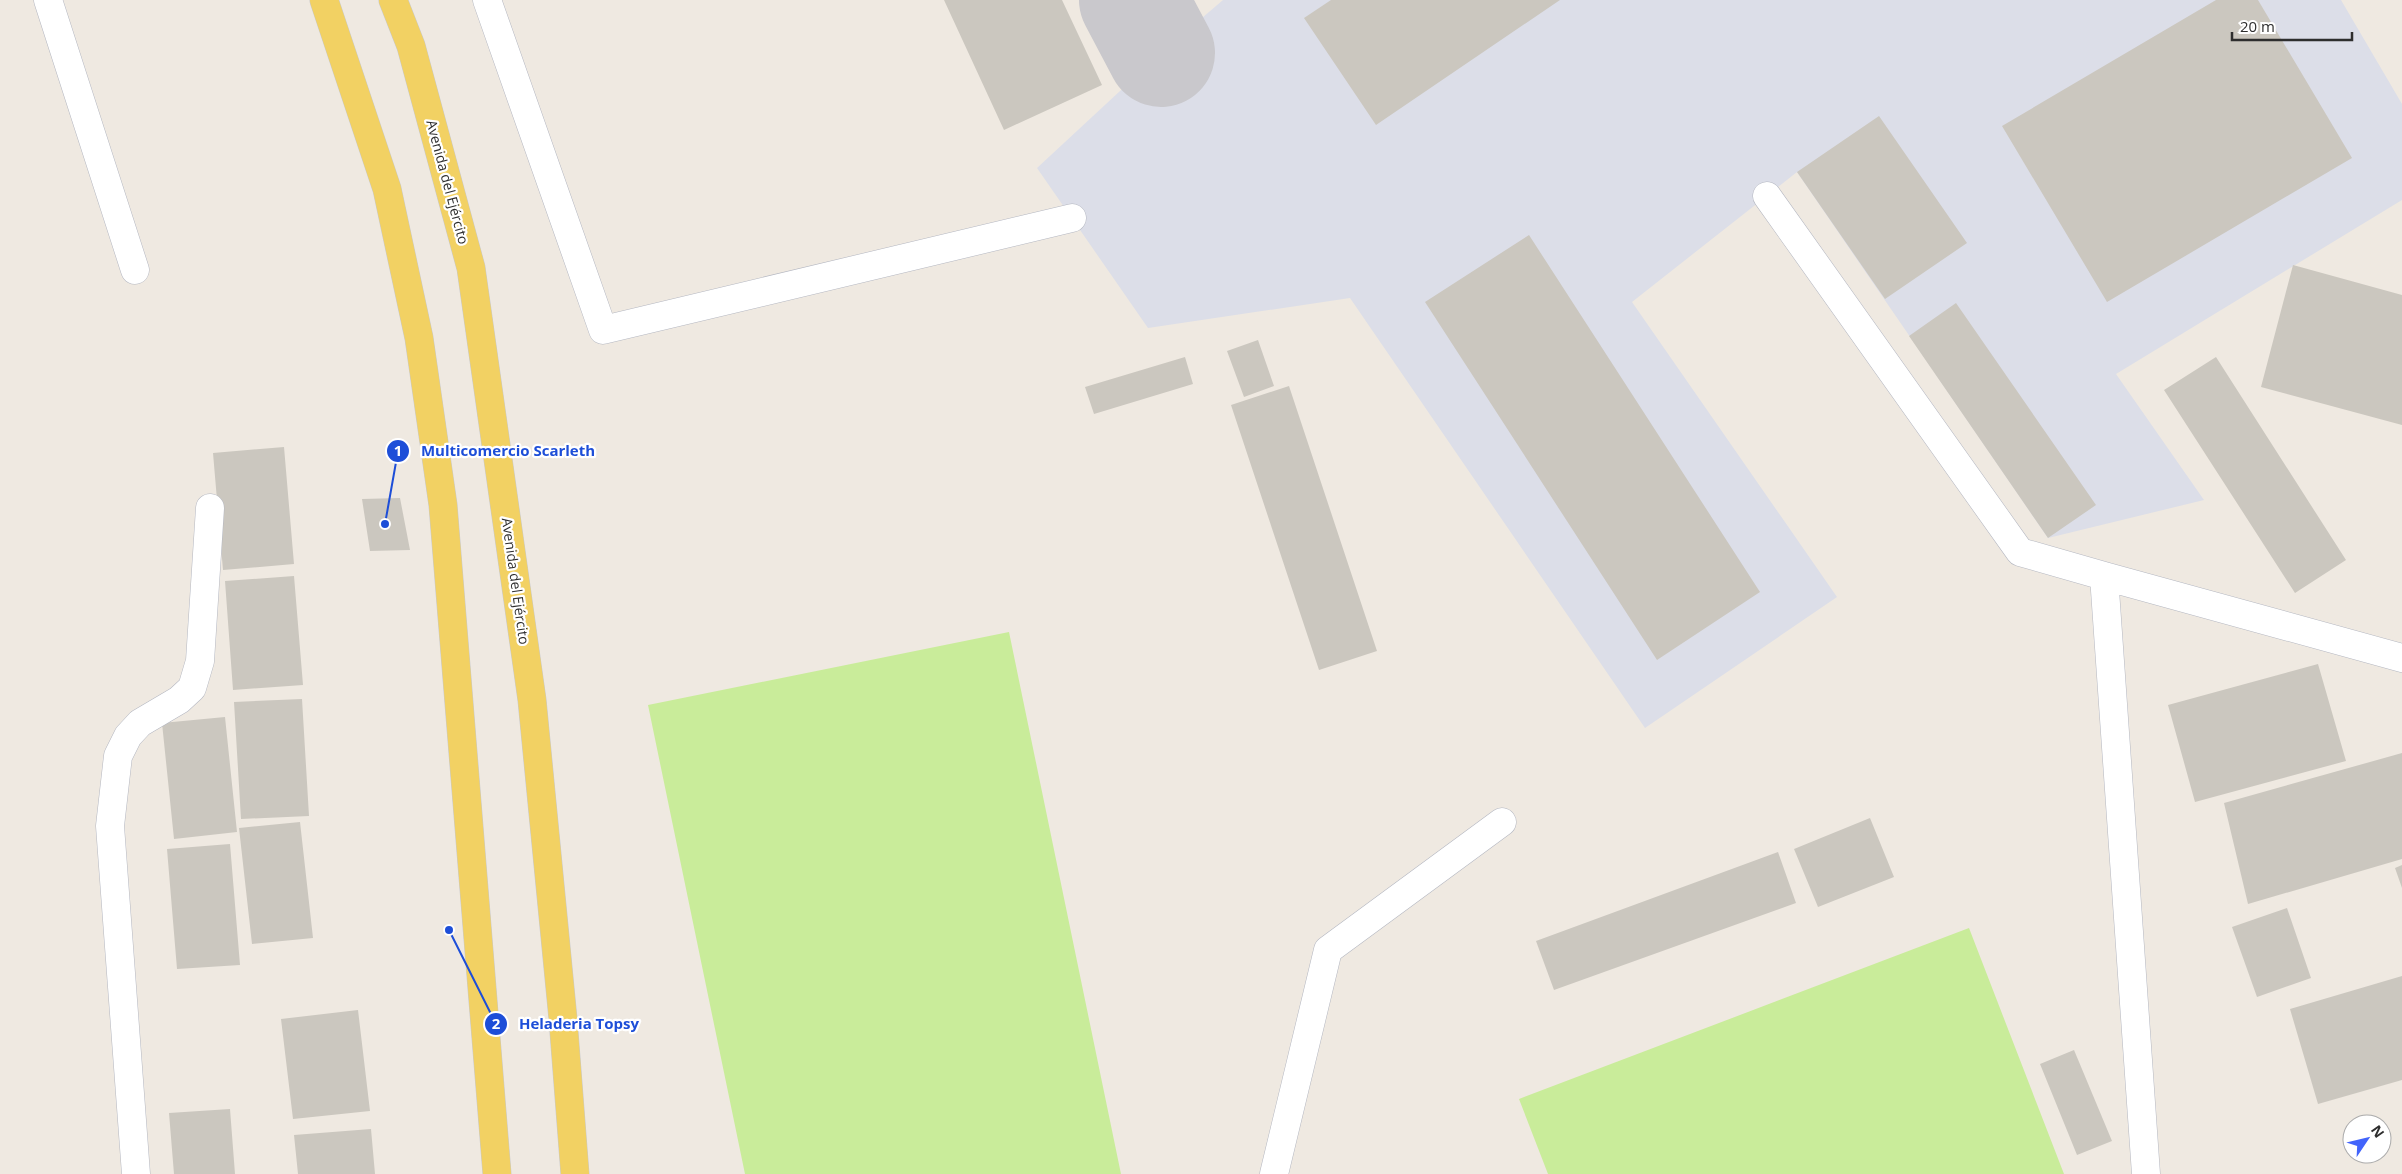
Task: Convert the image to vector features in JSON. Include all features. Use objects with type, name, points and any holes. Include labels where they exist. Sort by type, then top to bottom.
[{"type":"main road","points":[[324,0],[387,189],[419,338],[443,505],[497,1174]]},
{"type":"main road","name":"Avenida del Ejército","points":[[393,0],[411,46],[472,268],[532,700],[562,1010],[575,1174]]},
{"type":"street","points":[[48,0],[135,270]]},
{"type":"street","points":[[487,0],[603,330],[1072,218]]},
{"type":"street","points":[[1767,196],[2020,552],[2402,658]]},
{"type":"street","points":[[136,1174],[110,826],[118,756],[128,736],[140,723],[179,700],[192,688],[200,661],[210,508]]},
{"type":"street","points":[[2104,576],[2146,1174]]},
{"type":"street","points":[[1274,1174],[1328,950],[1502,822]]},
{"type":"shaded area","points":[[1223,0],[2341,0],[2402,104],[2402,200],[2116,374],[2204,500],[2048,538],[1797,172],[1632,302],[1837,597],[1645,728],[1350,298],[1148,328],[1037,168],[1161,53]]},
{"type":"green space","points":[[1009,632],[1121,1174],[745,1174],[648,705]]},
{"type":"green space","points":[[1969,928],[2064,1174],[1548,1174],[1519,1099]]},
{"type":"building","points":[[944,0],[1062,0],[1102,85],[1004,130]]},
{"type":"building","points":[[1331,0],[1560,0],[1376,125],[1304,18]]},
{"type":"building","points":[[2216,0],[2258,0],[2352,158],[2107,302],[2002,126]]},
{"type":"building","points":[[1879,116],[1967,243],[1885,299],[1797,172]]},
{"type":"building","points":[[1529,235],[1760,592],[1657,660],[1425,302]]},
{"type":"building","points":[[2293,265],[2402,295],[2402,425],[2261,387]]},
{"type":"building","points":[[1956,303],[2096,505],[2048,538],[1909,336]]},
{"type":"building","points":[[1258,340],[1274,386],[1244,397],[1227,351]]},
{"type":"building","points":[[1185,357],[1193,384],[1094,414],[1085,387]]},
{"type":"building","points":[[2216,357],[2346,560],[2295,593],[2164,390]]},
{"type":"building","points":[[1289,386],[1377,651],[1319,670],[1231,405]]},
{"type":"building","points":[[284,447],[294,564],[223,570],[213,453]]},
{"type":"building","points":[[400,498],[410,550],[370,551],[362,499]]},
{"type":"building","points":[[294,576],[303,685],[233,690],[225,581]]},
{"type":"building","points":[[2318,664],[2346,761],[2195,802],[2168,705]]},
{"type":"building","points":[[302,699],[309,816],[241,819],[234,702]]},
{"type":"building","points":[[225,717],[237,832],[174,839],[162,723]]},
{"type":"building","points":[[2402,753],[2402,859],[2248,904],[2224,803]]},
{"type":"building","points":[[1870,818],[1894,877],[1818,907],[1794,849]]},
{"type":"building","points":[[300,822],[313,938],[252,944],[239,828]]},
{"type":"building","points":[[230,844],[240,965],[177,969],[167,849]]},
{"type":"building","points":[[1778,852],[1796,903],[1554,990],[1536,941]]},
{"type":"building","points":[[2402,865],[2402,888],[2395,868]]},
{"type":"building","points":[[2287,908],[2311,978],[2257,997],[2232,927]]},
{"type":"building","points":[[2402,976],[2402,1080],[2318,1104],[2290,1009]]},
{"type":"building","points":[[358,1010],[370,1111],[293,1119],[281,1019]]},
{"type":"building","points":[[2074,1050],[2112,1141],[2077,1155],[2040,1064]]},
{"type":"building","points":[[230,1109],[235,1174],[174,1174],[169,1113]]},
{"type":"building","points":[[371,1129],[375,1174],[298,1174],[294,1135]]},
{"type":"taxiway","points":[[1133,0],[1161,53]]},
{"type":"place","name":"Multicomercio Scarleth","points":[[385,524]]},
{"type":"place","name":"Heladeria Topsy","points":[[449,930]]}]
